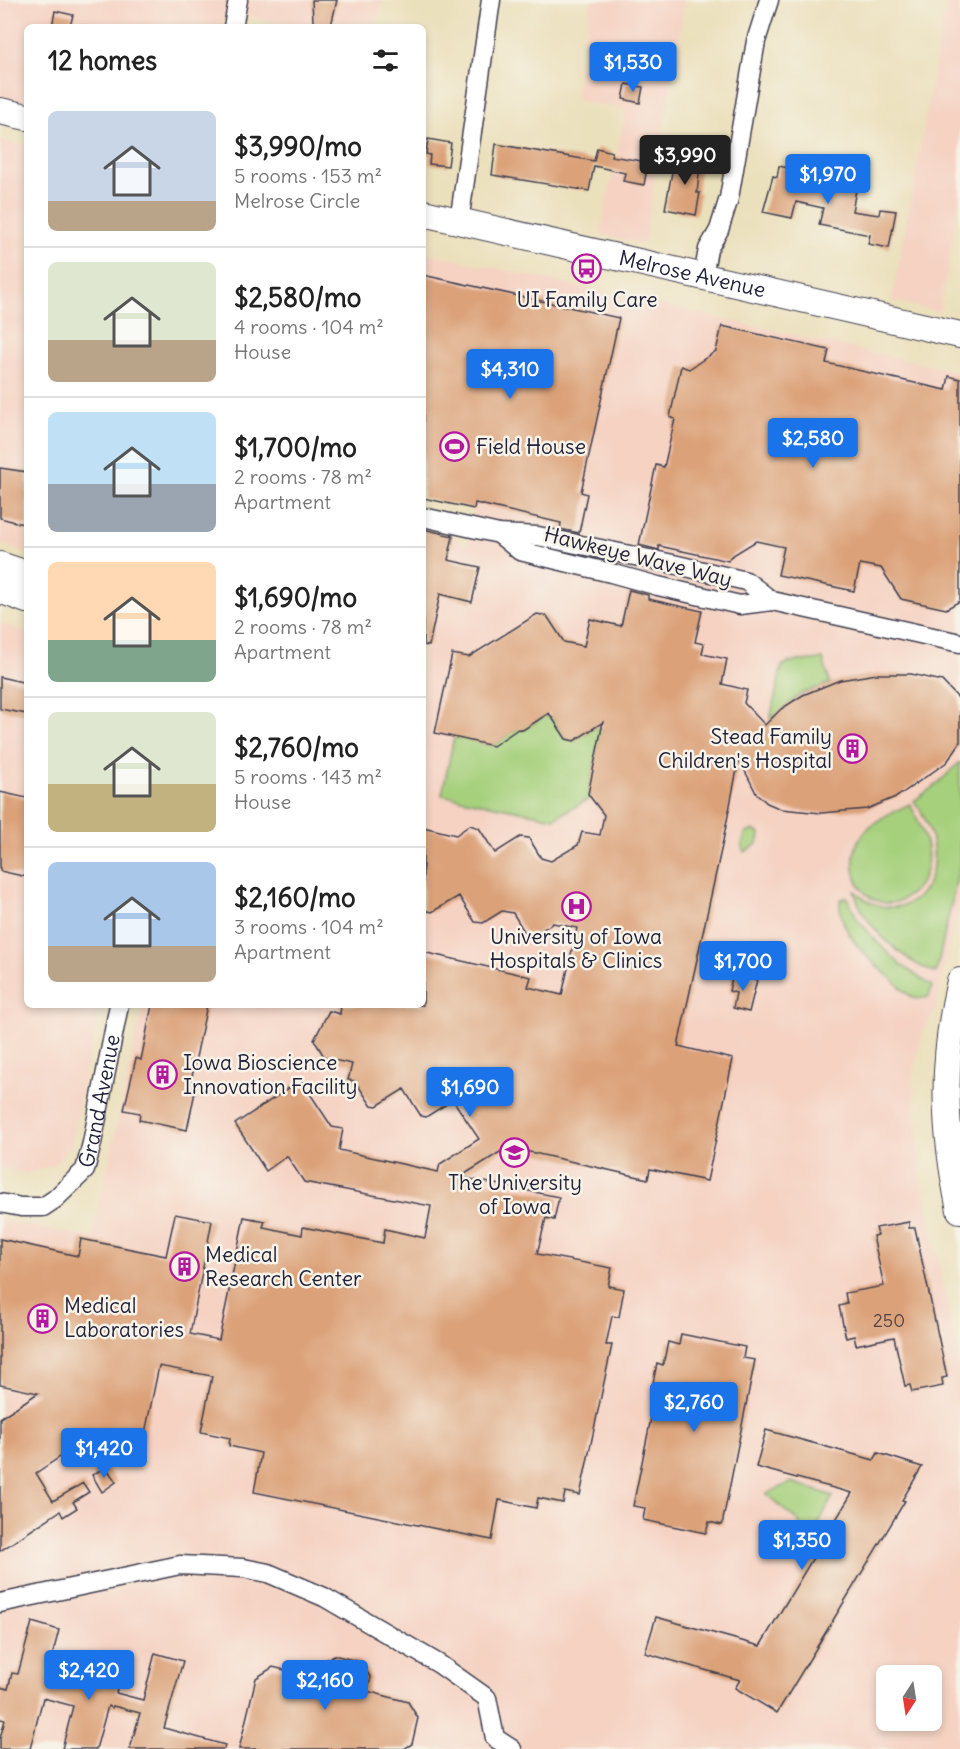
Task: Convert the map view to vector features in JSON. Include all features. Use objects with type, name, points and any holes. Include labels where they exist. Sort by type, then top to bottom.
[{"type":"main road","points":[[0,111],[24,116]]},
{"type":"main road","name":"Melrose Avenue","points":[[426,214],[960,335]]},
{"type":"main road","points":[[0,565],[24,573]]},
{"type":"main road","points":[[0,590],[24,599]]},
{"type":"main road","points":[[960,981],[955,1040],[946,1084],[946,1126],[951,1170],[960,1210]]},
{"type":"street","points":[[234,24],[238,0]]},
{"type":"street","points":[[459,222],[491,0]]},
{"type":"street","points":[[703,277],[708,249],[719,230],[729,198],[756,41],[769,0]]},
{"type":"street","name":"Hawkeye Wave Way","points":[[426,518],[499,534],[538,536],[746,581],[772,601]]},
{"type":"street","name":"Hawkeye Wave Way","points":[[499,534],[520,551],[658,586],[740,605],[772,601],[960,643]]},
{"type":"street","name":"Grand Avenue","points":[[0,1203],[21,1207],[43,1207],[55,1199],[85,1170],[118,1008]]},
{"type":"street","points":[[0,1603],[180,1565],[232,1567],[268,1573],[324,1597],[439,1664],[487,1698],[495,1738],[512,1749]]},
{"type":"shaded area","points":[[0,0],[382,0],[377,24],[284,24],[225,12],[223,24],[24,24],[24,103],[0,98]]},
{"type":"shaded area","points":[[591,0],[685,0],[644,245],[600,234],[626,110],[575,100]]},
{"type":"shaded area","points":[[947,0],[960,0],[960,195],[940,312],[892,301]]},
{"type":"shaded area","points":[[0,140],[24,145],[24,552],[0,543]]},
{"type":"shaded area","name":"The University of Iowa","points":[[426,253],[960,372],[960,898],[935,1012],[923,1030],[913,1075],[920,1173],[960,1364],[960,1749],[0,1749],[0,1220],[92,1238],[142,1008],[426,1008],[426,531],[457,538],[467,546],[474,507],[426,496]]},
{"type":"shaded area","points":[[0,623],[24,631],[24,1008],[99,1008],[71,1146],[54,1165],[26,1174],[0,1167]]},
{"type":"green space","points":[[823,659],[830,683],[801,694],[770,719],[782,666],[789,662]]},
{"type":"green space","points":[[545,716],[552,718],[566,739],[574,741],[594,728],[602,729],[588,794],[591,798],[554,818],[442,795],[454,737],[493,746],[518,729],[523,730]]},
{"type":"green space","points":[[960,762],[960,864],[936,973],[918,965],[881,936],[863,913],[854,890],[865,899],[890,907],[902,906],[913,901],[922,893],[929,881],[934,857],[927,823],[914,801],[937,784]]},
{"type":"green space","points":[[910,804],[927,847],[928,858],[922,880],[915,890],[898,901],[886,903],[875,900],[866,894],[855,876],[854,854],[857,843],[873,824]]},
{"type":"green space","points":[[753,830],[760,834],[759,841],[753,848],[744,852],[742,845],[745,834]]},
{"type":"green space","points":[[847,897],[858,920],[877,942],[900,964],[932,986],[929,997],[917,998],[909,995],[857,945],[844,924],[841,912],[840,900]]},
{"type":"green space","points":[[792,1482],[833,1496],[810,1540],[798,1521],[766,1494]]},
{"type":"building","points":[[312,0],[337,0],[331,24],[313,22]]},
{"type":"building","points":[[55,11],[73,15],[71,24],[53,24]]},
{"type":"building","points":[[626,84],[643,87],[640,103],[623,99]]},
{"type":"building","points":[[428,139],[451,143],[448,166],[429,164],[430,155],[426,154]]},
{"type":"building","points":[[496,144],[594,161],[597,148],[612,152],[611,156],[648,162],[644,185],[623,181],[625,173],[594,166],[589,191],[492,175]]},
{"type":"building","points":[[681,154],[701,157],[697,193],[700,193],[696,215],[665,209],[673,167],[679,168]]},
{"type":"building","points":[[779,166],[799,170],[798,175],[854,186],[853,189],[856,190],[852,211],[879,215],[880,209],[896,211],[889,248],[868,244],[870,235],[819,225],[823,208],[796,202],[792,218],[763,212],[773,176],[777,177]]},
{"type":"building","points":[[426,276],[619,318],[581,492],[587,494],[579,533],[560,529],[561,523],[475,503],[474,509],[426,499]]},
{"type":"building","points":[[722,326],[829,350],[826,363],[946,390],[949,376],[960,379],[960,601],[946,609],[901,599],[881,568],[860,564],[854,591],[778,575],[784,547],[756,541],[730,557],[728,561],[659,546],[659,550],[639,545],[656,465],[664,467],[675,419],[670,417],[681,366],[689,369],[716,351]]},
{"type":"building","points":[[0,468],[24,472],[24,524],[0,518]]},
{"type":"building","points":[[426,530],[453,536],[448,560],[480,567],[472,602],[440,594],[429,646],[426,646]]},
{"type":"building","points":[[629,590],[648,595],[648,599],[702,611],[695,642],[704,644],[702,654],[727,659],[722,684],[747,690],[744,703],[765,725],[781,709],[803,695],[840,680],[877,674],[911,674],[942,681],[960,700],[960,743],[947,762],[898,796],[867,809],[821,813],[781,809],[767,803],[756,793],[739,759],[678,1046],[733,1059],[707,1181],[650,1169],[648,1179],[508,1147],[460,1177],[559,1197],[554,1220],[546,1218],[537,1254],[612,1268],[608,1286],[624,1289],[619,1317],[612,1316],[606,1345],[612,1345],[580,1495],[565,1492],[563,1503],[538,1498],[536,1508],[499,1500],[492,1540],[254,1492],[261,1453],[229,1446],[230,1438],[201,1432],[212,1376],[159,1366],[139,1462],[75,1447],[36,1473],[53,1501],[83,1483],[89,1492],[73,1502],[77,1508],[63,1517],[60,1511],[0,1551],[0,1418],[38,1393],[0,1385],[0,1239],[78,1256],[81,1239],[166,1256],[175,1214],[212,1221],[190,1334],[219,1340],[244,1217],[265,1221],[263,1227],[302,1235],[303,1227],[383,1243],[385,1229],[425,1238],[431,1206],[304,1182],[287,1156],[266,1171],[235,1124],[301,1080],[332,1127],[343,1129],[339,1150],[438,1172],[440,1164],[479,1139],[453,1100],[426,1117],[421,1116],[404,1089],[377,1106],[371,1105],[355,1081],[348,1080],[352,1064],[325,1058],[314,1040],[329,1011],[340,1014],[341,1008],[426,1008],[426,953],[531,977],[528,987],[562,995],[577,928],[553,923],[534,935],[525,933],[513,913],[502,911],[483,923],[475,922],[459,896],[432,912],[426,911],[426,828],[456,835],[470,825],[479,828],[495,853],[520,837],[529,838],[541,858],[551,861],[578,845],[582,832],[600,835],[604,815],[588,794],[603,722],[574,741],[566,739],[549,713],[523,730],[518,729],[493,746],[435,733],[452,654],[469,657],[537,614],[547,616],[564,642],[584,646],[590,619],[621,626]]},
{"type":"building","points":[[0,677],[24,682],[24,713],[0,709]]},
{"type":"building","points":[[0,792],[24,797],[24,876],[0,871]]},
{"type":"building","points":[[733,974],[757,980],[749,1012],[733,1008],[736,993],[729,991]]},
{"type":"building","name":"Iowa Bioscience Innovation Facility","points":[[151,1008],[206,1008],[189,1091],[195,1092],[187,1130],[139,1120],[140,1113],[124,1110],[136,1058],[141,1060]]},
{"type":"building","points":[[909,1222],[909,1228],[915,1228],[947,1377],[942,1378],[943,1386],[912,1392],[910,1385],[905,1386],[894,1337],[856,1345],[854,1336],[846,1338],[839,1306],[847,1304],[845,1293],[884,1286],[873,1236],[878,1235],[876,1228]]},
{"type":"building","points":[[681,1334],[745,1347],[743,1358],[755,1360],[722,1525],[709,1522],[706,1533],[643,1520],[645,1508],[633,1506],[658,1384],[653,1383],[657,1363],[663,1365],[668,1342],[679,1345]]},
{"type":"building","points":[[766,1430],[874,1460],[878,1453],[922,1467],[902,1500],[905,1501],[777,1713],[735,1688],[740,1680],[645,1653],[656,1617],[760,1646],[852,1493],[756,1467]]},
{"type":"building","points":[[106,1467],[116,1482],[102,1492],[92,1475]]},
{"type":"building","points":[[32,1622],[59,1630],[47,1676],[75,1683],[80,1664],[121,1675],[116,1693],[143,1700],[155,1653],[183,1661],[164,1728],[225,1745],[224,1749],[130,1749],[140,1713],[108,1706],[96,1749],[62,1749],[73,1706],[43,1698],[30,1749],[0,1749],[0,1738],[5,1720],[0,1719],[0,1687],[8,1689],[12,1673],[18,1674]]},
{"type":"building","points":[[334,1655],[360,1662],[371,1678],[367,1691],[408,1702],[418,1718],[412,1744],[404,1749],[239,1749],[256,1678],[273,1667],[313,1677],[316,1665]]},
{"type":"place","name":"UI Family Care","points":[[587,269]]},
{"type":"place","name":"Field House","points":[[455,447]]},
{"type":"place","name":"Stead Family Children's Hospital","points":[[853,749]]},
{"type":"place","name":"University of Iowa Hospitals & Clinics","points":[[576,906]]},
{"type":"place","name":"Iowa Bioscience Innovation Facility","points":[[162,1075]]},
{"type":"place","name":"The University of Iowa","points":[[515,1152]]},
{"type":"place","name":"Medical Research Center","points":[[184,1267]]},
{"type":"place","name":"Medical Laboratories","points":[[43,1318]]}]
